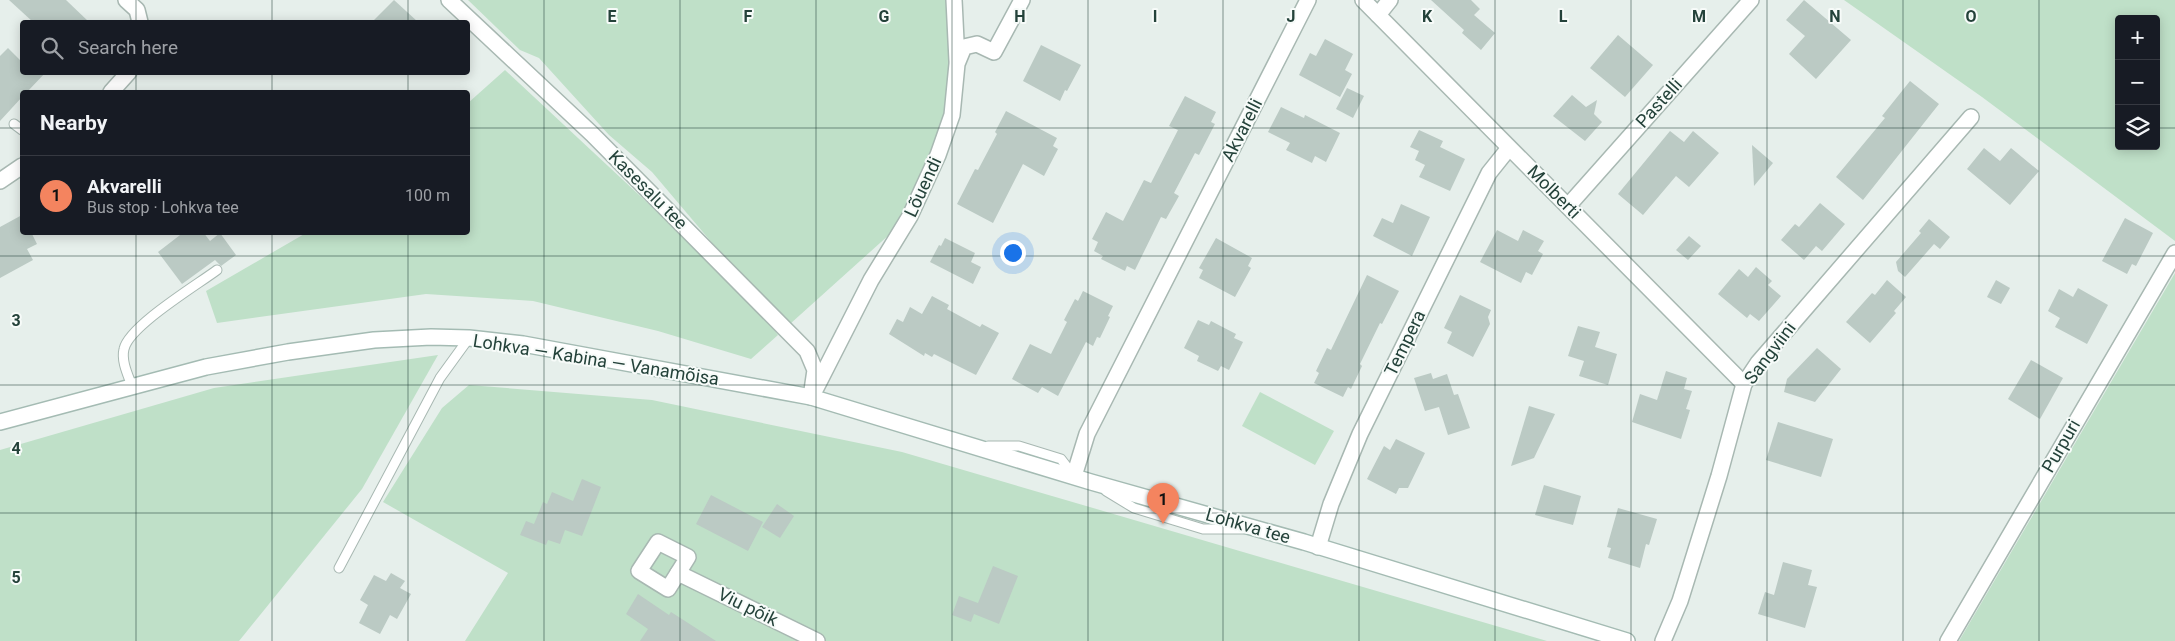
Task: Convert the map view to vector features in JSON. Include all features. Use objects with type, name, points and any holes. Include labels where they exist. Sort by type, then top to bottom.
[{"type":"street","points":[[126,0],[137,10],[140,20]]},
{"type":"street","name":"Kasesalu tee","points":[[449,0],[592,134],[807,351],[814,370],[811,398]]},
{"type":"street","name":"Lõuendi","points":[[811,398],[871,280],[910,216],[938,155],[952,115],[957,64],[954,0]]},
{"type":"street","points":[[957,64],[964,47],[977,44],[994,52],[1022,0]]},
{"type":"street","name":"Akvarelli","points":[[1074,476],[1087,434],[1308,0]]},
{"type":"street","name":"Molberti","points":[[1363,0],[1744,384]]},
{"type":"street","points":[[1378,14],[1390,0]]},
{"type":"street","name":"Pastelli","points":[[1568,206],[1751,0]]},
{"type":"street","points":[[113,90],[126,75]]},
{"type":"street","name":"Sangviini","points":[[1663,641],[1680,601],[1719,476],[1744,384],[1765,356],[1971,117]]},
{"type":"street","name":"Tempera","points":[[1318,547],[1331,504],[1360,434],[1489,174],[1509,148]]},
{"type":"street","points":[[0,181],[20,167]]},
{"type":"street","name":"Purpuri","points":[[1948,641],[2175,253]]},
{"type":"street","name":"Lohkva — Kabina — Vanamõisa","points":[[0,422],[206,367],[374,340],[469,338],[567,351],[811,398]]},
{"type":"street","name":"Lohkva tee","points":[[811,398],[1091,482],[1258,529],[1627,641]]},
{"type":"street","name":"Viu põik","points":[[678,573],[817,641]]},
{"type":"lane","points":[[14,124],[20,128]]},
{"type":"lane","points":[[132,386],[123,358],[128,338],[147,320],[218,270]]},
{"type":"lane","points":[[340,568],[440,378],[469,338]]},
{"type":"green space","points":[[468,0],[954,0],[952,115],[910,216],[790,324],[741,277],[652,172],[609,135],[539,58],[520,50]]},
{"type":"green space","points":[[1844,0],[2175,0],[2175,241],[1982,97]]},
{"type":"green space","points":[[505,70],[755,303],[778,335],[751,359],[658,331],[533,301],[426,294],[217,323],[206,291],[303,235],[470,235],[470,101]]},
{"type":"green space","points":[[2175,273],[2175,641],[1959,641]]},
{"type":"green space","points":[[438,355],[362,489],[239,641],[0,641],[0,450],[214,388]]},
{"type":"green space","points":[[469,385],[652,400],[902,452],[1547,641],[465,641],[508,573],[383,502],[442,408]]},
{"type":"green space","points":[[1260,392],[1334,431],[1315,465],[1242,426]]},
{"type":"building","points":[[9,0],[66,0],[87,20],[31,20]]},
{"type":"building","points":[[394,0],[416,20],[374,20]]},
{"type":"building","points":[[1431,0],[1471,0],[1480,9],[1474,15],[1495,33],[1481,50],[1462,33],[1464,30]]},
{"type":"building","points":[[1804,0],[1851,40],[1816,79],[1789,54],[1805,36],[1786,20]]},
{"type":"building","points":[[1618,35],[1653,65],[1625,97],[1590,68]]},
{"type":"building","points":[[1325,39],[1353,54],[1345,70],[1352,74],[1340,97],[1299,75],[1310,53],[1316,56]]},
{"type":"building","points":[[1041,45],[1081,65],[1060,101],[1023,81]]},
{"type":"building","points":[[8,48],[20,60],[20,75],[43,75],[29,90],[20,90],[20,99],[0,121],[0,56]]},
{"type":"building","points":[[1910,81],[1939,104],[1863,200],[1836,177],[1885,118],[1882,116]]},
{"type":"building","points":[[1347,88],[1364,96],[1353,118],[1336,109]]},
{"type":"building","points":[[1572,95],[1586,107],[1597,100],[1594,114],[1602,122],[1585,141],[1553,116]]},
{"type":"building","points":[[1185,96],[1216,112],[1211,122],[1215,124],[1199,155],[1195,153],[1174,193],[1179,196],[1166,219],[1161,217],[1135,270],[1127,266],[1125,271],[1101,259],[1103,256],[1094,251],[1098,242],[1092,239],[1106,212],[1123,221],[1144,180],[1151,183],[1178,130],[1169,126]]},
{"type":"building","points":[[1281,107],[1304,118],[1305,115],[1340,133],[1326,162],[1315,156],[1312,163],[1286,150],[1290,143],[1268,132]]},
{"type":"building","points":[[1006,111],[1057,138],[1053,146],[1058,149],[1044,176],[1023,164],[993,223],[957,204],[975,169],[978,170],[997,134],[995,132]]},
{"type":"building","points":[[1419,130],[1443,141],[1440,147],[1465,159],[1450,191],[1419,177],[1425,165],[1415,160],[1419,151],[1410,147]]},
{"type":"building","points":[[1670,131],[1684,142],[1693,131],[1719,153],[1689,187],[1676,176],[1643,215],[1618,194]]},
{"type":"building","points":[[1752,145],[1773,163],[1754,186]]},
{"type":"building","points":[[1984,148],[2000,161],[2011,148],[2039,171],[2010,205],[1967,169]]},
{"type":"building","points":[[1820,203],[1845,224],[1822,251],[1816,246],[1804,260],[1781,240],[1795,224],[1799,227]]},
{"type":"building","points":[[1401,204],[1430,217],[1412,256],[1373,236],[1382,218],[1393,223]]},
{"type":"building","points":[[20,216],[20,235],[32,235],[37,244],[27,249],[33,260],[0,278],[0,227]]},
{"type":"building","points":[[2125,218],[2153,233],[2136,266],[2132,264],[2127,274],[2102,261]]},
{"type":"building","points":[[1929,219],[1950,237],[1940,249],[1934,244],[1905,277],[1898,271],[1896,262],[1921,233],[1919,231]]},
{"type":"building","points":[[1497,230],[1518,241],[1523,230],[1544,241],[1538,251],[1543,254],[1532,275],[1526,272],[1521,283],[1480,262]]},
{"type":"building","points":[[180,235],[205,235],[210,241],[218,235],[221,235],[236,255],[221,266],[215,260],[182,284],[158,252]]},
{"type":"building","points":[[1689,236],[1701,246],[1688,260],[1676,250]]},
{"type":"building","points":[[945,238],[975,253],[971,262],[981,267],[973,284],[930,262]]},
{"type":"building","points":[[1216,238],[1252,258],[1248,266],[1251,268],[1235,297],[1199,278],[1203,270],[1199,268]]},
{"type":"building","points":[[1756,267],[1772,281],[1768,285],[1781,296],[1759,321],[1750,314],[1747,318],[1718,294],[1739,269],[1748,277]]},
{"type":"building","points":[[1367,275],[1399,291],[1382,324],[1380,323],[1360,364],[1362,366],[1351,389],[1348,387],[1343,397],[1314,383],[1319,373],[1316,371],[1327,348],[1331,350]]},
{"type":"building","points":[[1887,280],[1906,297],[1894,311],[1896,313],[1870,343],[1846,322],[1872,293],[1875,295]]},
{"type":"building","points":[[1996,280],[2010,288],[2001,304],[1987,297]]},
{"type":"building","points":[[2078,288],[2108,305],[2087,344],[2055,327],[2060,318],[2048,311],[2059,289],[2073,297]]},
{"type":"building","points":[[1083,291],[1113,306],[1100,338],[1097,337],[1093,346],[1086,342],[1058,396],[1042,387],[1038,393],[1012,379],[1030,344],[1051,354],[1067,322],[1064,320],[1075,299],[1078,301]]},
{"type":"building","points":[[1460,295],[1491,310],[1488,317],[1490,324],[1473,357],[1447,343],[1452,332],[1444,328]]},
{"type":"building","points":[[932,296],[949,305],[947,309],[980,327],[982,324],[999,333],[976,375],[934,354],[932,357],[925,353],[924,356],[889,334],[897,319],[903,322],[910,307],[922,314]]},
{"type":"building","points":[[1198,320],[1209,325],[1211,321],[1236,334],[1234,338],[1243,342],[1229,370],[1221,366],[1218,371],[1197,361],[1199,356],[1184,348]]},
{"type":"building","points":[[1578,326],[1600,332],[1595,347],[1617,354],[1608,385],[1579,376],[1584,361],[1568,356]]},
{"type":"building","points":[[1817,348],[1841,369],[1815,402],[1784,392],[1787,379]]},
{"type":"building","points":[[2031,360],[2063,378],[2040,419],[2008,399]]},
{"type":"building","points":[[1666,371],[1687,378],[1684,389],[1692,391],[1686,409],[1690,410],[1681,439],[1632,422],[1640,394],[1657,400]]},
{"type":"building","points":[[1431,373],[1433,379],[1447,374],[1454,395],[1458,394],[1470,428],[1448,435],[1439,407],[1425,411],[1414,378]]},
{"type":"building","points":[[1529,406],[1555,414],[1534,458],[1511,466]]},
{"type":"building","points":[[1778,422],[1833,439],[1821,477],[1766,460]]},
{"type":"building","points":[[1396,439],[1425,453],[1408,488],[1399,488],[1396,494],[1367,479],[1384,446],[1390,450]]},
{"type":"building","points":[[582,479],[601,487],[582,536],[565,530],[560,544],[548,540],[546,545],[520,535],[526,521],[534,524],[543,502],[547,504],[552,492],[573,501]]},
{"type":"building","points":[[1544,485],[1581,496],[1573,525],[1535,515]]},
{"type":"building","points":[[711,495],[763,522],[748,551],[696,524]]},
{"type":"building","points":[[777,504],[794,516],[780,538],[762,527]]},
{"type":"building","points":[[1618,508],[1657,519],[1649,545],[1646,544],[1640,568],[1608,558],[1611,548],[1607,547]]},
{"type":"building","points":[[1783,562],[1812,570],[1808,585],[1817,587],[1805,628],[1758,614],[1765,592],[1774,595]]},
{"type":"building","points":[[993,566],[1018,576],[999,624],[974,614],[971,622],[952,615],[959,596],[978,603]]},
{"type":"building","points":[[391,573],[405,581],[400,588],[411,594],[397,619],[390,615],[380,634],[359,623],[368,605],[360,600],[374,575],[386,581]]},
{"type":"building","points":[[638,594],[669,615],[671,612],[716,641],[640,641],[648,629],[626,614]]},
{"type":"place","name":"Akvarelli","points":[[1163,524]]}]
